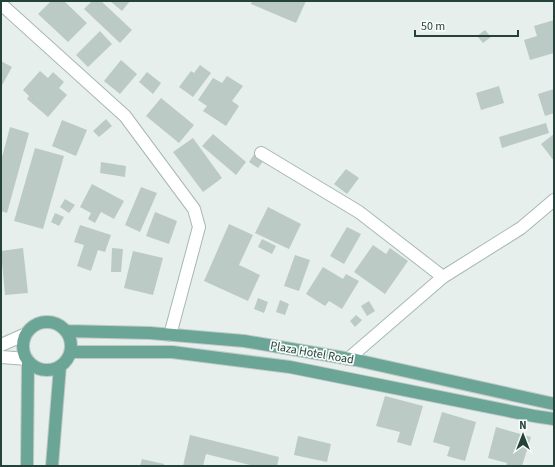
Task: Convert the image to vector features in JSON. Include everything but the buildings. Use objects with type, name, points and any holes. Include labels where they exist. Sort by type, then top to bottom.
[{"type":"main road","points":[[45,322],[57,324],[66,331],[71,341],[71,352],[68,358],[60,366],[52,370],[43,370],[35,367],[28,360],[23,349],[23,344],[26,334],[34,326],[45,322]]},
{"type":"main road","name":"Plaza Hotel Road","points":[[66,331],[150,333],[244,341],[348,359],[554,404]]},
{"type":"main road","name":"Plaza Hotel Road","points":[[71,352],[172,352],[290,367],[534,416],[554,418]]},
{"type":"main road","points":[[27,466],[28,360]]},
{"type":"main road","points":[[52,466],[60,366]]},
{"type":"street","points":[[1,4],[125,116],[194,209],[199,227],[170,335]]},
{"type":"street","points":[[261,153],[359,212],[443,277]]},
{"type":"street","points":[[348,359],[443,277],[521,228],[554,200]]},
{"type":"street","points":[[1,345],[26,334]]},
{"type":"street","points":[[1,357],[28,360]]}]
